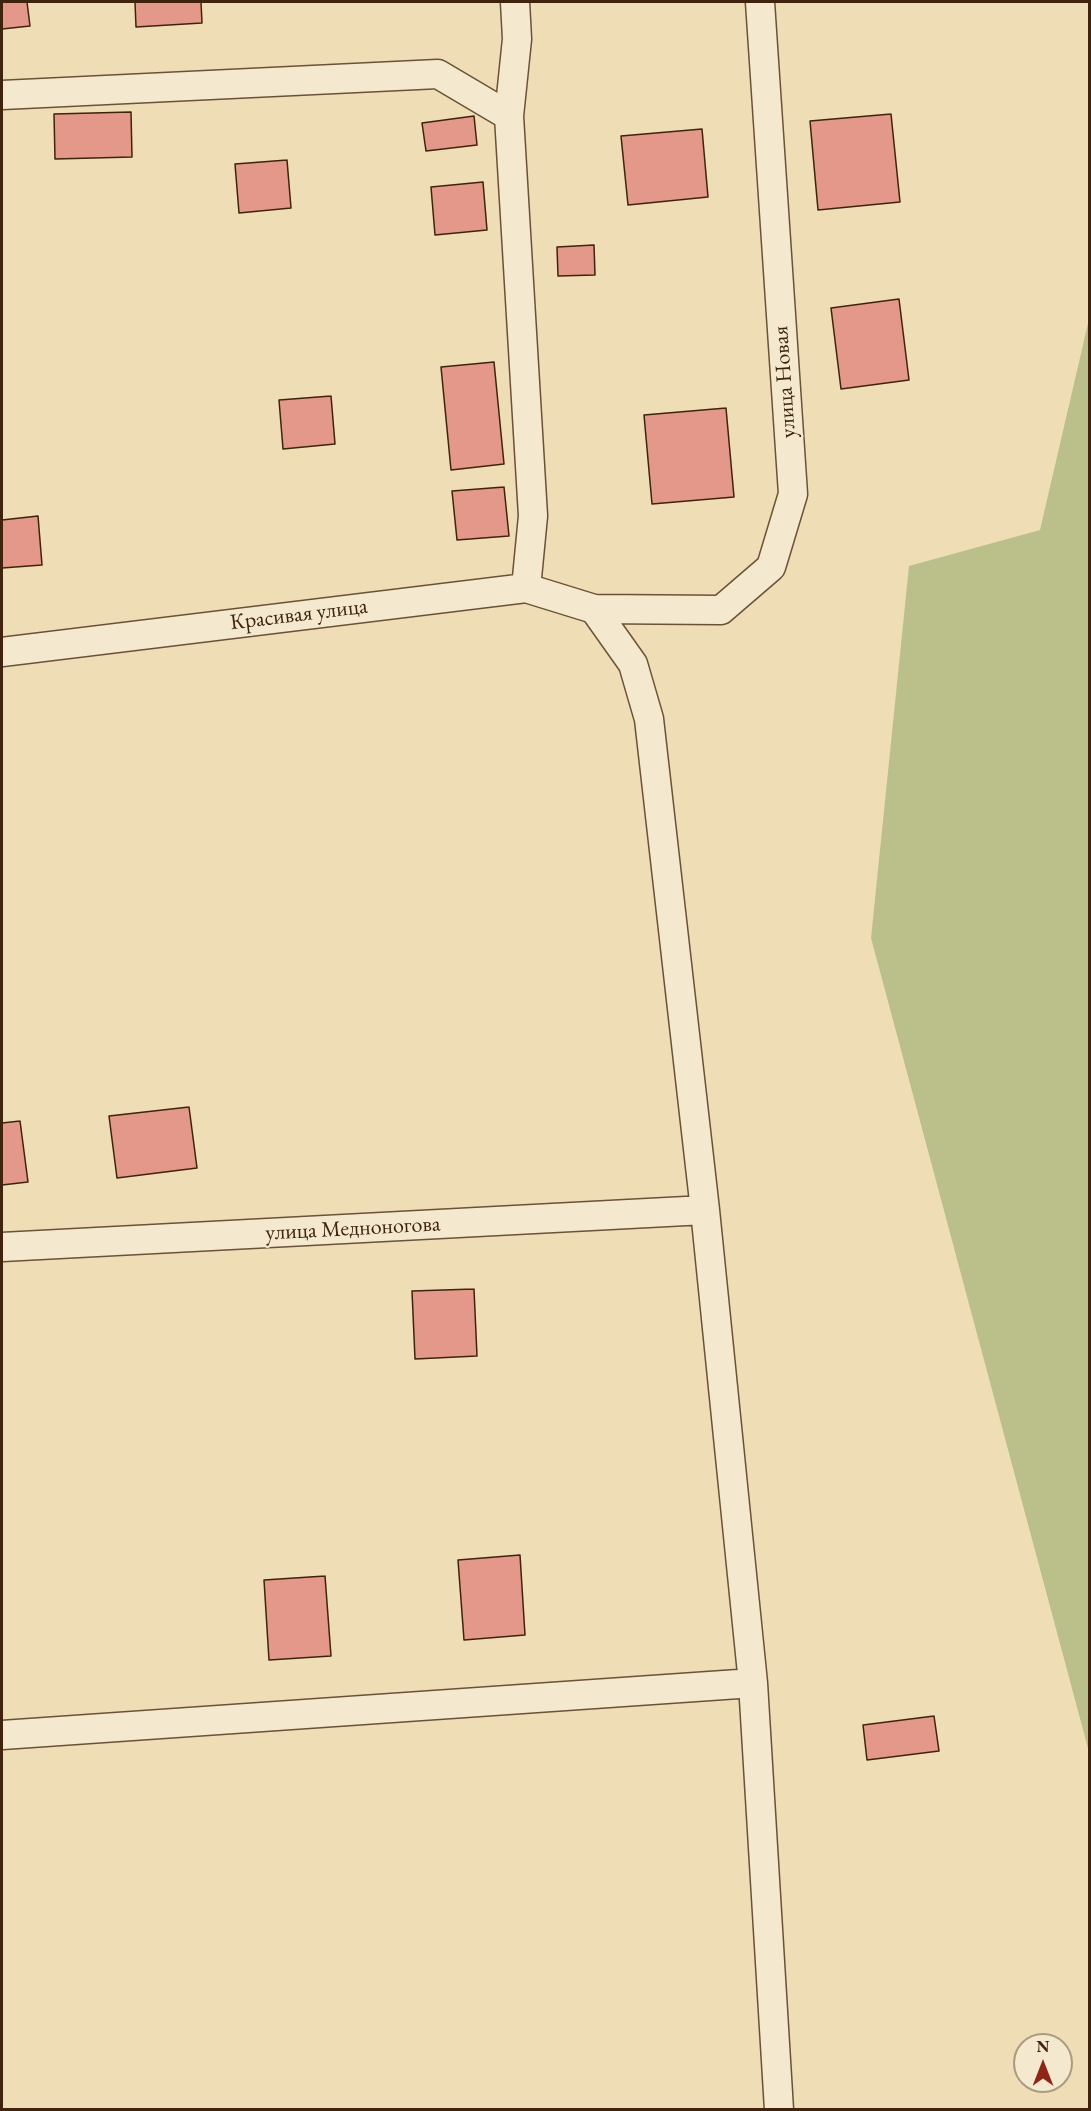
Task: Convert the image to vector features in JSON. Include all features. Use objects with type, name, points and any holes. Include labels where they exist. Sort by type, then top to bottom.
[{"type":"street","points":[[514,2],[517,39],[509,116],[533,516],[526,588]]},
{"type":"street","name":"улица Новая","points":[[594,609],[721,610],[771,567],[793,494],[759,2]]},
{"type":"street","points":[[2,94],[438,74],[509,116]]},
{"type":"street","name":"Красивая улица","points":[[2,652],[526,588],[594,609]]},
{"type":"street","points":[[594,609],[633,664],[649,719],[705,1210],[753,1683],[779,2109]]},
{"type":"street","name":"улица Медноногова","points":[[2,1247],[705,1210]]},
{"type":"street","points":[[2,1735],[753,1683]]},
{"type":"green space","points":[[1089,319],[1090,1752],[871,938],[909,566],[1040,530]]},
{"type":"building","points":[[2,2],[27,2],[30,26],[2,29]]},
{"type":"building","points":[[135,2],[201,2],[202,23],[136,27]]},
{"type":"building","points":[[131,112],[132,157],[55,159],[54,114]]},
{"type":"building","points":[[891,114],[900,202],[818,210],[810,121]]},
{"type":"building","points":[[474,116],[477,145],[426,151],[422,123]]},
{"type":"building","points":[[702,129],[708,197],[628,205],[621,136]]},
{"type":"building","points":[[287,160],[291,208],[239,213],[235,164]]},
{"type":"building","points":[[483,182],[487,230],[435,235],[431,187]]},
{"type":"building","points":[[594,245],[595,275],[558,276],[557,247]]},
{"type":"building","points":[[899,299],[909,380],[841,389],[831,308]]},
{"type":"building","points":[[494,362],[504,464],[451,470],[441,367]]},
{"type":"building","points":[[331,396],[335,444],[283,449],[279,400]]},
{"type":"building","points":[[726,408],[734,497],[652,504],[644,415]]},
{"type":"building","points":[[504,487],[509,536],[457,540],[452,491]]},
{"type":"building","points":[[38,516],[42,565],[2,568],[2,520]]},
{"type":"building","points":[[189,1107],[197,1168],[117,1178],[109,1116]]},
{"type":"building","points":[[20,1121],[28,1182],[2,1185],[2,1123]]},
{"type":"building","points":[[474,1289],[477,1356],[415,1359],[412,1291]]},
{"type":"building","points":[[520,1555],[525,1635],[464,1640],[458,1560]]},
{"type":"building","points":[[325,1576],[331,1656],[269,1660],[264,1580]]},
{"type":"building","points":[[934,1716],[939,1751],[867,1760],[863,1725]]}]
